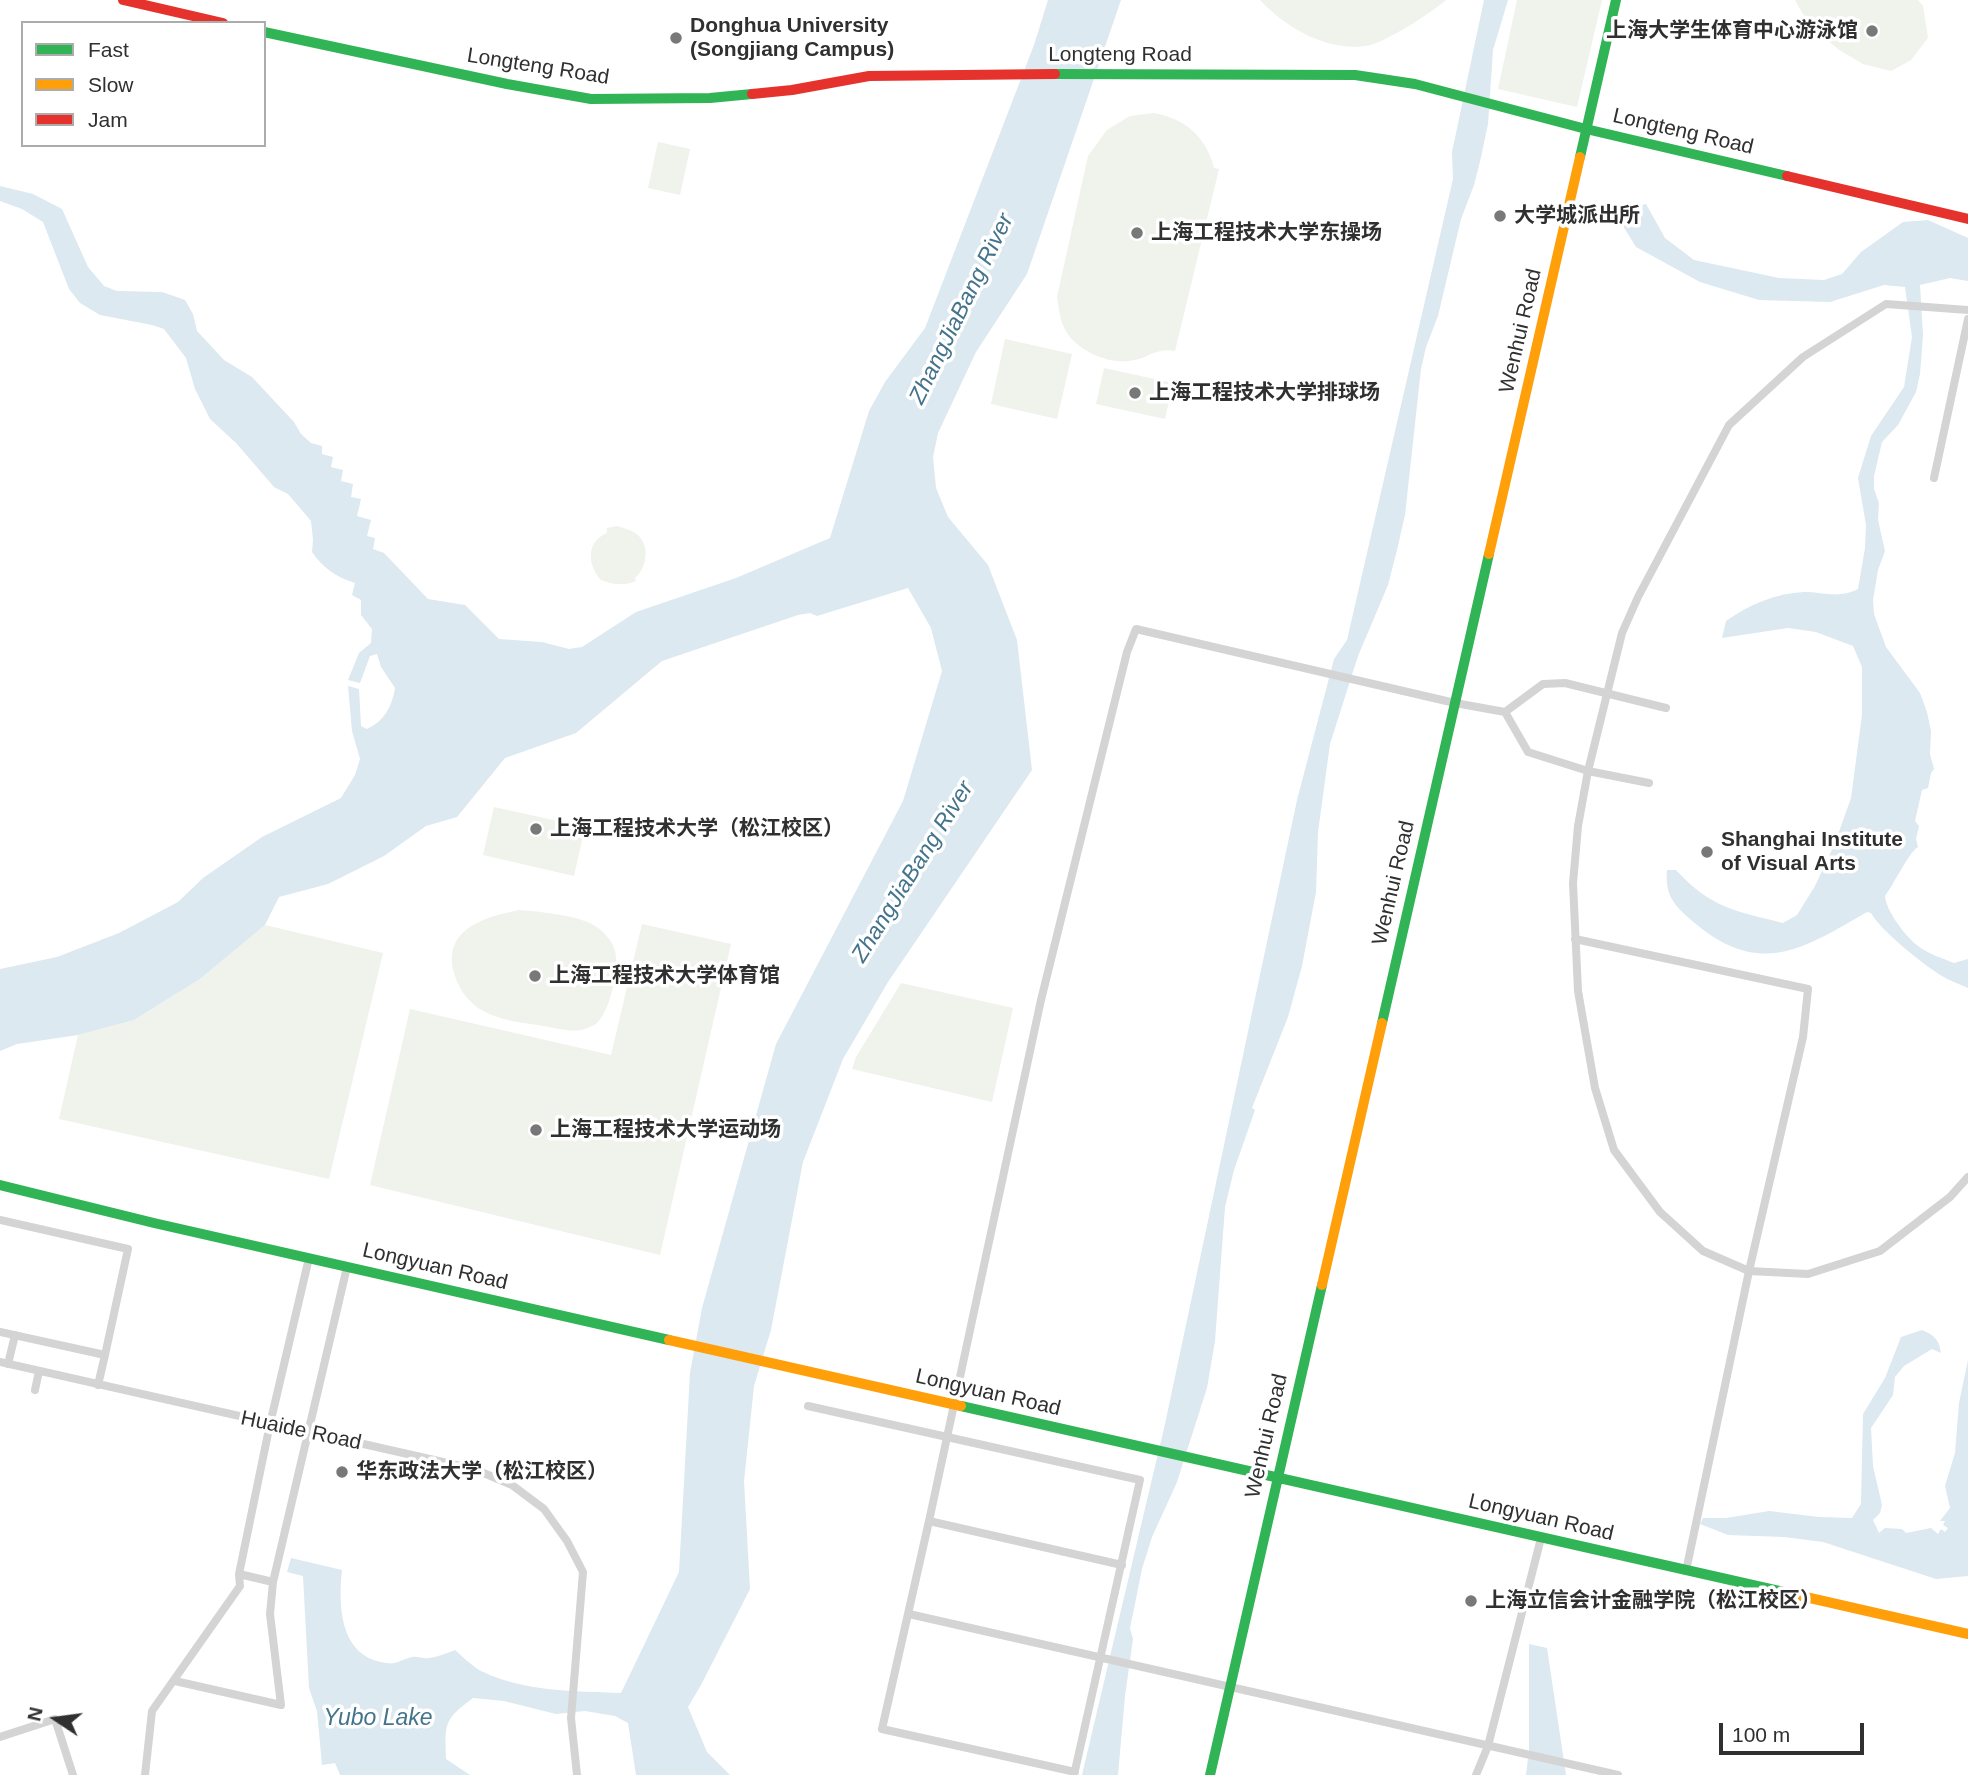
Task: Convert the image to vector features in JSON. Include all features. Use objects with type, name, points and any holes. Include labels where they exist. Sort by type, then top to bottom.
[{"type":"main road","points":[[124,0],[214,21]]},
{"type":"main road","name":"Wenhui Road","points":[[1210,1775],[1616,0]]},
{"type":"main road","name":"Longteng Road","points":[[266,32],[507,84],[592,99],[710,98],[792,90],[869,76],[1355,75],[1415,84],[1586,129],[1968,219]]},
{"type":"main road","name":"Longyuan Road","points":[[0,1185],[154,1223],[1191,1460],[1968,1634]]},
{"type":"street","points":[[1968,310],[1886,304],[1803,357],[1729,425],[1638,597],[1622,633],[1588,771],[1578,826],[1573,883],[1578,991],[1595,1088],[1614,1150],[1660,1212],[1703,1251],[1749,1271],[1808,1274],[1880,1251],[1950,1198],[1968,1177]]},
{"type":"street","points":[[1934,478],[1968,319]]},
{"type":"street","points":[[808,1406],[947,1437],[1140,1480],[1074,1773],[882,1729],[909,1614],[947,1437],[953,1405],[1041,1000],[1127,652],[1136,629],[1455,703],[1505,712],[1543,684],[1566,683],[1666,708]]},
{"type":"street","points":[[1505,712],[1528,752],[1588,771],[1649,783]]},
{"type":"street","points":[[1576,939],[1808,989],[1803,1037],[1749,1271],[1686,1571]]},
{"type":"street","points":[[0,1220],[128,1249],[98,1385]]},
{"type":"street","points":[[145,1775],[152,1711],[240,1586],[239,1574],[270,1424],[309,1258]]},
{"type":"street","points":[[175,1681],[281,1705],[270,1614],[273,1582],[347,1267]]},
{"type":"street","points":[[0,1332],[105,1355]]},
{"type":"street","points":[[4,1363],[15,1335]]},
{"type":"street","name":"Huaide Road","points":[[4,1363],[474,1469],[512,1485],[544,1509],[567,1541],[583,1572],[571,1718],[578,1775]]},
{"type":"street","points":[[35,1390],[40,1371]]},
{"type":"street","points":[[929,1521],[1122,1565]]},
{"type":"street","points":[[1476,1775],[1488,1746],[1541,1538]]},
{"type":"street","points":[[239,1574],[273,1582]]},
{"type":"street","points":[[909,1614],[1618,1775]]},
{"type":"street","points":[[0,1737],[55,1720],[74,1775]]},
{"type":"shaded area","points":[[1260,0],[1446,0],[1396,34],[1374,44],[1351,47],[1322,41],[1294,28]]},
{"type":"shaded area","points":[[1517,0],[1602,0],[1577,107],[1498,89]]},
{"type":"shaded area","name":"上海大学生体育中心游泳馆","points":[[1795,0],[1918,0],[1923,6],[1928,38],[1911,60],[1891,71],[1863,64],[1838,49],[1809,25]]},
{"type":"shaded area","name":"上海工程技术大学东操场","points":[[1154,113],[1176,120],[1193,131],[1206,147],[1214,168],[1219,169],[1175,351],[1157,352],[1129,361],[1112,360],[1086,351],[1072,339],[1063,324],[1057,297],[1088,156],[1107,130],[1130,116]]},
{"type":"shaded area","points":[[658,142],[690,149],[680,195],[648,188]]},
{"type":"shaded area","points":[[1005,339],[1072,354],[1057,419],[991,404]]},
{"type":"shaded area","name":"上海工程技术大学排球场","points":[[1104,368],[1173,383],[1165,419],[1096,404]]},
{"type":"shaded area","points":[[617,526],[631,530],[644,545],[646,557],[642,569],[635,578],[636,581],[627,584],[601,580],[591,560],[595,542],[607,533],[607,528]]},
{"type":"shaded area","points":[[494,807],[585,827],[574,876],[483,855]]},
{"type":"shaded area","name":"上海工程技术大学体育馆","points":[[520,910],[582,920],[598,928],[610,940],[616,956],[615,976],[610,999],[596,1024],[581,1030],[572,1030],[510,1020],[478,1008],[463,992],[454,973],[454,945],[470,927],[481,921]]},
{"type":"shaded area","name":"上海工程技术大学运动场","points":[[642,924],[731,944],[660,1255],[370,1185],[410,1009],[611,1055]]},
{"type":"shaded area","points":[[265,925],[383,953],[329,1179],[59,1119],[78,1035],[134,1020],[200,979]]},
{"type":"shaded area","points":[[901,983],[1013,1008],[992,1102],[852,1069],[856,1057]]},
{"type":"water","points":[[1048,0],[1121,0],[1027,274],[976,352],[938,433],[933,457],[936,488],[948,517],[988,565],[1017,640],[1032,770],[888,982],[843,1059],[803,1162],[771,1330],[754,1386],[744,1481],[750,1589],[688,1707],[707,1752],[730,1775],[636,1775],[628,1723],[615,1716],[585,1711],[556,1714],[504,1701],[473,1698],[456,1712],[446,1730],[446,1759],[470,1775],[340,1775],[335,1763],[322,1765],[317,1711],[309,1688],[303,1576],[287,1572],[291,1558],[342,1570],[341,1599],[345,1628],[359,1651],[371,1659],[393,1663],[412,1657],[442,1655],[455,1650],[481,1671],[515,1683],[550,1689],[621,1693],[679,1572],[690,1373],[702,1308],[776,1044],[903,801],[942,671],[931,628],[908,588],[817,616],[810,613],[798,615],[662,661],[576,733],[505,758],[457,817],[426,826],[384,856],[328,884],[279,897],[265,925],[200,979],[134,1020],[78,1035],[17,1044],[0,1051],[0,969],[57,957],[119,933],[178,902],[203,878],[262,837],[341,798],[355,775],[360,759],[352,731],[348,686],[359,689],[361,726],[367,729],[386,713],[395,688],[381,667],[377,654],[370,656],[360,683],[348,680],[359,653],[371,643],[372,629],[361,615],[361,600],[352,595],[355,583],[336,575],[321,563],[312,552],[311,521],[288,494],[274,487],[236,443],[210,419],[195,389],[186,358],[164,329],[100,315],[80,303],[69,289],[43,222],[22,209],[0,201],[0,186],[33,194],[62,209],[88,267],[104,286],[117,291],[162,292],[185,300],[193,314],[197,331],[224,360],[252,377],[294,422],[301,434],[311,443],[322,446],[322,454],[333,457],[331,467],[343,470],[341,481],[353,484],[351,497],[361,499],[357,516],[371,520],[367,536],[375,538],[373,549],[384,553],[428,599],[465,605],[499,639],[542,642],[569,649],[582,647],[636,612],[736,578],[830,538],[869,411],[885,382],[925,328],[1034,45]]},
{"type":"water","points":[[1484,0],[1508,0],[1493,50],[1488,124],[1481,157],[1461,219],[1438,316],[1421,369],[1405,515],[1388,585],[1358,656],[1330,744],[1318,832],[1316,892],[1302,966],[1288,1017],[1252,1108],[1255,1110],[1234,1170],[1225,1207],[1215,1341],[1207,1388],[1177,1482],[1152,1537],[1142,1569],[1130,1628],[1133,1639],[1118,1775],[1082,1775],[1165,1424],[1297,800],[1334,659],[1347,640],[1453,179],[1452,152]]},
{"type":"water","points":[[1646,204],[1665,238],[1694,260],[1779,278],[1824,280],[1842,274],[1861,252],[1903,222],[1928,220],[1968,238],[1968,281],[1950,278],[1920,285],[1923,335],[1916,392],[1898,425],[1882,442],[1874,476],[1874,489],[1879,503],[1878,520],[1885,551],[1878,570],[1873,600],[1874,614],[1886,647],[1920,693],[1927,712],[1931,731],[1930,754],[1934,769],[1928,788],[1922,790],[1915,821],[1919,826],[1916,839],[1918,847],[1910,855],[1885,896],[1886,902],[1903,930],[1922,949],[1954,963],[1968,959],[1968,988],[1942,976],[1914,956],[1884,929],[1871,913],[1867,912],[1800,947],[1758,953],[1737,949],[1715,938],[1691,920],[1675,904],[1669,893],[1667,870],[1676,870],[1701,893],[1725,906],[1783,923],[1797,915],[1815,886],[1835,843],[1851,798],[1862,715],[1862,667],[1853,646],[1816,632],[1788,628],[1722,638],[1726,621],[1763,601],[1793,593],[1838,594],[1858,589],[1866,525],[1858,478],[1871,436],[1904,387],[1912,337],[1905,287],[1884,285],[1830,302],[1759,300],[1700,282],[1636,247],[1620,221],[1625,209]]},
{"type":"water","points":[[1922,1330],[1935,1338],[1941,1353],[1932,1349],[1904,1366],[1895,1377],[1893,1395],[1871,1428],[1873,1466],[1882,1505],[1880,1513],[1873,1520],[1879,1533],[1885,1528],[1902,1529],[1906,1533],[1931,1528],[1938,1534],[1941,1529],[1945,1532],[1948,1528],[1943,1525],[1945,1521],[1940,1521],[1950,1508],[1945,1486],[1955,1453],[1959,1403],[1968,1360],[1968,1576],[1936,1579],[1823,1542],[1784,1537],[1728,1535],[1700,1524],[1703,1518],[1726,1518],[1769,1511],[1852,1518],[1861,1504],[1863,1414],[1885,1378],[1901,1337]]},
{"type":"water","points":[[1529,1644],[1547,1648],[1566,1775],[1526,1775],[1529,1750]]},
{"type":"traffic: fast","points":[[1580,157],[1616,0]]},
{"type":"traffic: fast","points":[[266,32],[507,84],[591,99],[710,98],[752,94]]},
{"type":"traffic: fast","points":[[1055,74],[1355,75],[1415,84],[1586,129],[1787,176]]},
{"type":"traffic: fast","points":[[1382,1023],[1489,554]]},
{"type":"traffic: fast","points":[[0,1185],[154,1223],[669,1340]]},
{"type":"traffic: fast","points":[[1210,1775],[1322,1285]]},
{"type":"traffic: fast","points":[[961,1406],[1788,1593]]},
{"type":"traffic: slow","points":[[1489,554],[1580,157]]},
{"type":"traffic: slow","points":[[1322,1285],[1382,1023]]},
{"type":"traffic: slow","points":[[669,1340],[961,1406]]},
{"type":"traffic: slow","points":[[1788,1593],[1968,1634]]},
{"type":"traffic: jam","points":[[123,0],[214,21]]},
{"type":"traffic: jam","points":[[752,94],[792,90],[869,76],[1055,74]]},
{"type":"traffic: jam","points":[[1787,176],[1968,219]]},
{"type":"place","name":"上海大学生体育中心游泳馆","points":[[1872,31]]},
{"type":"place","name":"Donghua University (Songjiang Campus)","points":[[676,38]]},
{"type":"place","name":"大学城派出所","points":[[1500,216]]},
{"type":"place","name":"上海工程技术大学东操场","points":[[1137,233]]},
{"type":"place","name":"上海工程技术大学排球场","points":[[1135,393]]},
{"type":"place","name":"上海工程技术大学（松江校区）","points":[[536,829]]},
{"type":"place","name":"Shanghai Institute of Visual Arts","points":[[1707,852]]},
{"type":"place","name":"上海工程技术大学体育馆","points":[[535,976]]},
{"type":"place","name":"上海工程技术大学运动场","points":[[536,1130]]},
{"type":"place","name":"华东政法大学（松江校区）","points":[[342,1472]]},
{"type":"place","name":"上海立信会计金融学院（松江校区）","points":[[1471,1601]]},
{"type":"water label","name":"ZhangJiaBang River","points":[[962,309]]},
{"type":"water label","name":"ZhangJiaBang River","points":[[913,872]]},
{"type":"water label","name":"Yubo Lake","points":[[378,1719]]}]
